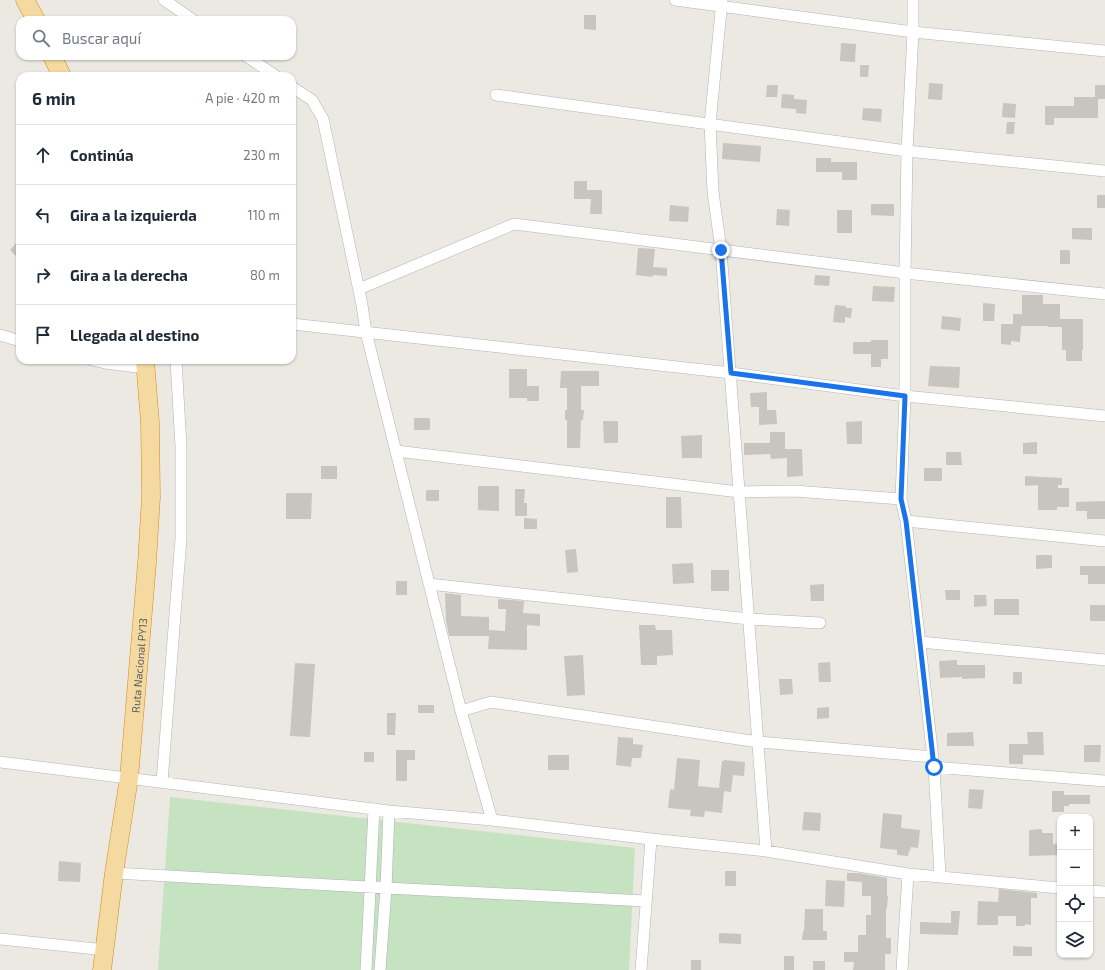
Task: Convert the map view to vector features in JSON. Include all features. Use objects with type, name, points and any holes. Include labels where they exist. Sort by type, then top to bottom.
[{"type":"highway","points":[[26,0],[34,16]]},
{"type":"highway","points":[[54,60],[60,72]]},
{"type":"highway","name":"Ruta Nacional PY13","points":[[102,970],[106,950],[114,873],[128,778],[147,563],[151,497],[150,423],[145,364]]},
{"type":"street","points":[[164,0],[187,16]]},
{"type":"street","points":[[674,0],[722,3],[913,32],[1105,51]]},
{"type":"street","points":[[913,0],[913,32],[907,151],[905,396],[901,499],[906,521],[934,762],[940,876]]},
{"type":"street","points":[[722,3],[710,124],[713,192],[721,250],[731,373],[766,851]]},
{"type":"street","points":[[252,60],[270,72]]},
{"type":"street","points":[[296,90],[312,100],[323,119],[359,289],[366,332],[461,711],[492,820]]},
{"type":"street","points":[[496,95],[907,151],[1105,171]]},
{"type":"street","points":[[359,289],[514,224],[905,273],[1105,294]]},
{"type":"street","points":[[296,324],[731,373],[905,396],[1105,416]]},
{"type":"street","points":[[0,335],[16,340]]},
{"type":"street","points":[[162,782],[181,538],[181,447],[176,364]]},
{"type":"street","points":[[396,451],[739,492],[794,491],[901,499]]},
{"type":"street","points":[[906,521],[1105,541]]},
{"type":"street","points":[[429,584],[749,619],[820,623]]},
{"type":"street","points":[[920,642],[1105,660]]},
{"type":"street","points":[[461,711],[491,702],[758,742],[1105,781]]},
{"type":"street","points":[[0,762],[389,811],[492,820],[766,851],[908,874],[1057,888]]},
{"type":"street","points":[[366,970],[374,809]]},
{"type":"street","points":[[380,970],[386,888],[389,811]]},
{"type":"street","points":[[641,970],[651,839]]},
{"type":"street","points":[[114,873],[646,901]]},
{"type":"street","points":[[902,970],[908,874]]},
{"type":"street","points":[[1093,891],[1105,892]]},
{"type":"street","points":[[0,939],[106,950]]},
{"type":"green space","points":[[170,797],[635,848],[629,970],[158,970]]},
{"type":"building","points":[[584,15],[596,15],[596,30],[584,29]]},
{"type":"building","points":[[841,43],[856,44],[855,62],[840,61]]},
{"type":"building","points":[[860,65],[869,65],[868,77],[860,77]]},
{"type":"building","points":[[929,83],[943,84],[942,100],[928,99]]},
{"type":"building","points":[[767,85],[778,85],[777,97],[766,97]]},
{"type":"building","points":[[1095,85],[1105,85],[1105,99],[1098,99],[1098,118],[1054,118],[1054,125],[1045,125],[1045,106],[1074,106],[1074,97],[1095,97]]},
{"type":"building","points":[[782,94],[794,95],[794,99],[807,100],[806,114],[796,113],[796,109],[781,108]]},
{"type":"building","points":[[1003,103],[1016,104],[1015,118],[1002,117]]},
{"type":"building","points":[[863,108],[882,109],[881,122],[862,120]]},
{"type":"building","points":[[1007,122],[1015,122],[1014,134],[1006,134]]},
{"type":"building","points":[[723,143],[761,146],[760,162],[722,159]]},
{"type":"building","points":[[816,158],[831,158],[831,162],[857,162],[857,180],[842,180],[842,172],[816,172]]},
{"type":"building","points":[[574,181],[587,181],[587,190],[602,190],[602,214],[590,214],[591,199],[574,199]]},
{"type":"building","points":[[1097,195],[1105,195],[1105,208],[1097,208]]},
{"type":"building","points":[[871,204],[894,204],[894,216],[871,215]]},
{"type":"building","points":[[670,205],[689,207],[688,222],[669,221]]},
{"type":"building","points":[[777,209],[790,210],[789,226],[776,225]]},
{"type":"building","points":[[837,210],[852,210],[852,233],[837,233]]},
{"type":"building","points":[[1072,228],[1092,228],[1092,240],[1072,239]]},
{"type":"building","points":[[16,243],[16,256],[10,250]]},
{"type":"building","points":[[638,248],[655,249],[653,267],[667,268],[667,276],[653,275],[653,277],[636,275]]},
{"type":"building","points":[[1060,250],[1070,250],[1070,264],[1060,264]]},
{"type":"building","points":[[815,275],[830,276],[829,286],[814,285]]},
{"type":"building","points":[[873,286],[895,287],[894,302],[872,301]]},
{"type":"building","points":[[1022,295],[1043,295],[1043,304],[1060,304],[1060,319],[1083,319],[1082,361],[1066,361],[1066,350],[1062,350],[1062,327],[1021,326],[1020,342],[1011,341],[1011,345],[1001,344],[1001,324],[1013,324],[1013,314],[1022,314]]},
{"type":"building","points":[[983,303],[995,304],[994,321],[983,321]]},
{"type":"building","points":[[835,305],[852,308],[851,318],[845,317],[845,323],[833,322]]},
{"type":"building","points":[[942,316],[961,318],[960,331],[941,329]]},
{"type":"building","points":[[871,340],[888,340],[888,359],[881,359],[881,367],[871,367],[871,354],[853,354],[853,342],[871,342]]},
{"type":"building","points":[[930,366],[960,367],[959,388],[928,386]]},
{"type":"building","points":[[509,369],[527,369],[527,386],[539,386],[539,401],[527,401],[527,398],[509,398]]},
{"type":"building","points":[[561,371],[599,371],[599,386],[581,386],[581,410],[584,410],[583,420],[581,420],[580,448],[567,448],[567,420],[565,420],[565,410],[567,410],[567,388],[560,388]]},
{"type":"building","points":[[767,392],[767,410],[776,410],[777,424],[759,425],[759,407],[751,407],[750,393]]},
{"type":"building","points":[[414,418],[430,418],[430,430],[414,430]]},
{"type":"building","points":[[603,421],[618,421],[618,443],[604,443]]},
{"type":"building","points":[[862,421],[862,444],[847,444],[846,422]]},
{"type":"building","points":[[770,432],[785,432],[785,449],[802,449],[803,476],[787,477],[787,458],[771,459],[770,454],[744,455],[744,443],[770,443]]},
{"type":"building","points":[[702,435],[702,458],[682,458],[681,436]]},
{"type":"building","points":[[1037,442],[1037,454],[1023,454],[1023,443]]},
{"type":"building","points":[[946,452],[961,452],[962,465],[946,465]]},
{"type":"building","points":[[321,466],[337,466],[337,479],[321,479]]},
{"type":"building","points":[[924,468],[942,468],[942,481],[924,481]]},
{"type":"building","points":[[1025,476],[1062,478],[1062,485],[1058,485],[1058,488],[1069,488],[1069,507],[1057,507],[1057,510],[1038,510],[1038,485],[1025,486]]},
{"type":"building","points":[[478,486],[499,486],[499,511],[478,510]]},
{"type":"building","points":[[515,489],[525,489],[524,503],[527,503],[527,516],[515,516]]},
{"type":"building","points":[[426,490],[439,490],[439,501],[426,501]]},
{"type":"building","points":[[286,493],[312,493],[311,519],[286,519]]},
{"type":"building","points":[[666,497],[681,497],[682,528],[666,528]]},
{"type":"building","points":[[1105,501],[1105,519],[1087,519],[1087,511],[1076,511],[1076,502]]},
{"type":"building","points":[[524,518],[537,519],[537,529],[524,529]]},
{"type":"building","points":[[576,549],[578,572],[567,573],[565,550]]},
{"type":"building","points":[[1036,555],[1052,555],[1052,568],[1036,569]]},
{"type":"building","points":[[693,563],[694,583],[673,584],[672,564]]},
{"type":"building","points":[[1080,566],[1105,566],[1105,584],[1088,584],[1088,575],[1080,575]]},
{"type":"building","points":[[711,570],[729,570],[729,591],[711,591]]},
{"type":"building","points":[[396,581],[407,581],[407,595],[396,595]]},
{"type":"building","points":[[824,584],[824,601],[811,601],[810,585]]},
{"type":"building","points":[[945,590],[960,590],[960,600],[946,600]]},
{"type":"building","points":[[445,593],[461,595],[461,616],[489,617],[489,630],[505,631],[506,609],[498,609],[498,599],[524,601],[523,613],[540,614],[540,626],[527,625],[527,650],[488,649],[489,636],[449,636],[446,620]]},
{"type":"building","points":[[974,595],[986,595],[987,606],[974,607]]},
{"type":"building","points":[[994,599],[1019,599],[1019,615],[994,615]]},
{"type":"building","points":[[1090,605],[1105,605],[1105,621],[1090,621]]},
{"type":"building","points":[[639,625],[655,625],[656,630],[672,630],[673,655],[657,656],[657,665],[641,665]]},
{"type":"building","points":[[583,655],[585,695],[567,696],[564,656]]},
{"type":"building","points":[[957,660],[957,665],[985,665],[985,678],[940,678],[939,661]]},
{"type":"building","points":[[830,662],[831,682],[819,682],[818,663]]},
{"type":"building","points":[[295,663],[315,664],[310,737],[290,736]]},
{"type":"building","points":[[1013,672],[1022,672],[1022,684],[1013,684]]},
{"type":"building","points":[[779,679],[792,679],[793,694],[780,695]]},
{"type":"building","points":[[418,705],[434,705],[434,713],[418,713]]},
{"type":"building","points":[[829,707],[829,718],[817,719],[817,708]]},
{"type":"building","points":[[387,713],[396,713],[395,735],[387,735]]},
{"type":"building","points":[[973,732],[974,746],[947,746],[947,733]]},
{"type":"building","points":[[1027,732],[1043,732],[1044,755],[1023,755],[1023,764],[1009,764],[1009,744],[1028,744]]},
{"type":"building","points":[[618,737],[633,738],[633,744],[643,745],[641,758],[632,758],[631,767],[616,765]]},
{"type":"building","points":[[1084,745],[1101,745],[1100,762],[1084,762]]},
{"type":"building","points":[[396,750],[415,750],[415,760],[407,760],[407,781],[396,781]]},
{"type":"building","points":[[364,752],[374,752],[374,762],[364,762]]},
{"type":"building","points":[[548,755],[569,755],[569,770],[548,770]]},
{"type":"building","points":[[677,758],[700,760],[698,786],[719,788],[722,761],[745,762],[744,776],[733,775],[731,792],[724,791],[722,813],[705,811],[704,817],[690,816],[691,810],[668,808],[670,789],[674,790]]},
{"type":"building","points":[[969,789],[984,790],[982,809],[968,808]]},
{"type":"building","points":[[1052,791],[1064,791],[1064,795],[1090,795],[1090,804],[1069,804],[1069,806],[1064,806],[1064,812],[1052,812]]},
{"type":"building","points":[[804,812],[821,813],[820,831],[802,830]]},
{"type":"building","points":[[883,813],[902,815],[901,828],[920,830],[918,848],[911,847],[908,856],[897,855],[897,850],[880,848]]},
{"type":"building","points":[[1042,829],[1042,833],[1053,833],[1053,844],[1057,843],[1057,855],[1029,856],[1029,830]]},
{"type":"building","points":[[59,861],[81,863],[80,882],[58,881]]},
{"type":"building","points":[[725,871],[736,871],[736,886],[725,886]]},
{"type":"building","points":[[847,873],[858,873],[887,878],[888,896],[886,908],[886,938],[891,938],[891,954],[885,954],[885,970],[853,970],[854,962],[844,962],[844,952],[858,952],[858,935],[866,935],[866,915],[871,915],[871,896],[862,896],[862,882],[847,881]]},
{"type":"building","points":[[826,880],[845,881],[844,907],[825,906]]},
{"type":"building","points":[[999,889],[1037,893],[1037,898],[1031,898],[1031,925],[1025,924],[1025,926],[1016,926],[1016,916],[998,916],[998,925],[977,925],[978,901],[998,902]]},
{"type":"building","points":[[805,909],[823,909],[823,931],[827,931],[827,940],[802,940]]},
{"type":"building","points":[[951,911],[960,911],[958,935],[920,934],[920,922],[951,923]]},
{"type":"building","points":[[719,933],[741,934],[741,944],[719,943]]},
{"type":"building","points":[[1013,946],[1032,947],[1032,956],[1013,956]]},
{"type":"building","points":[[784,956],[794,956],[794,970],[784,970]]},
{"type":"building","points":[[691,960],[701,960],[701,970],[691,970]]},
{"type":"building","points":[[813,961],[825,961],[825,970],[813,970]]},
{"type":"route","points":[[721,250],[731,373],[905,396],[901,499],[906,521],[934,767]]}]
